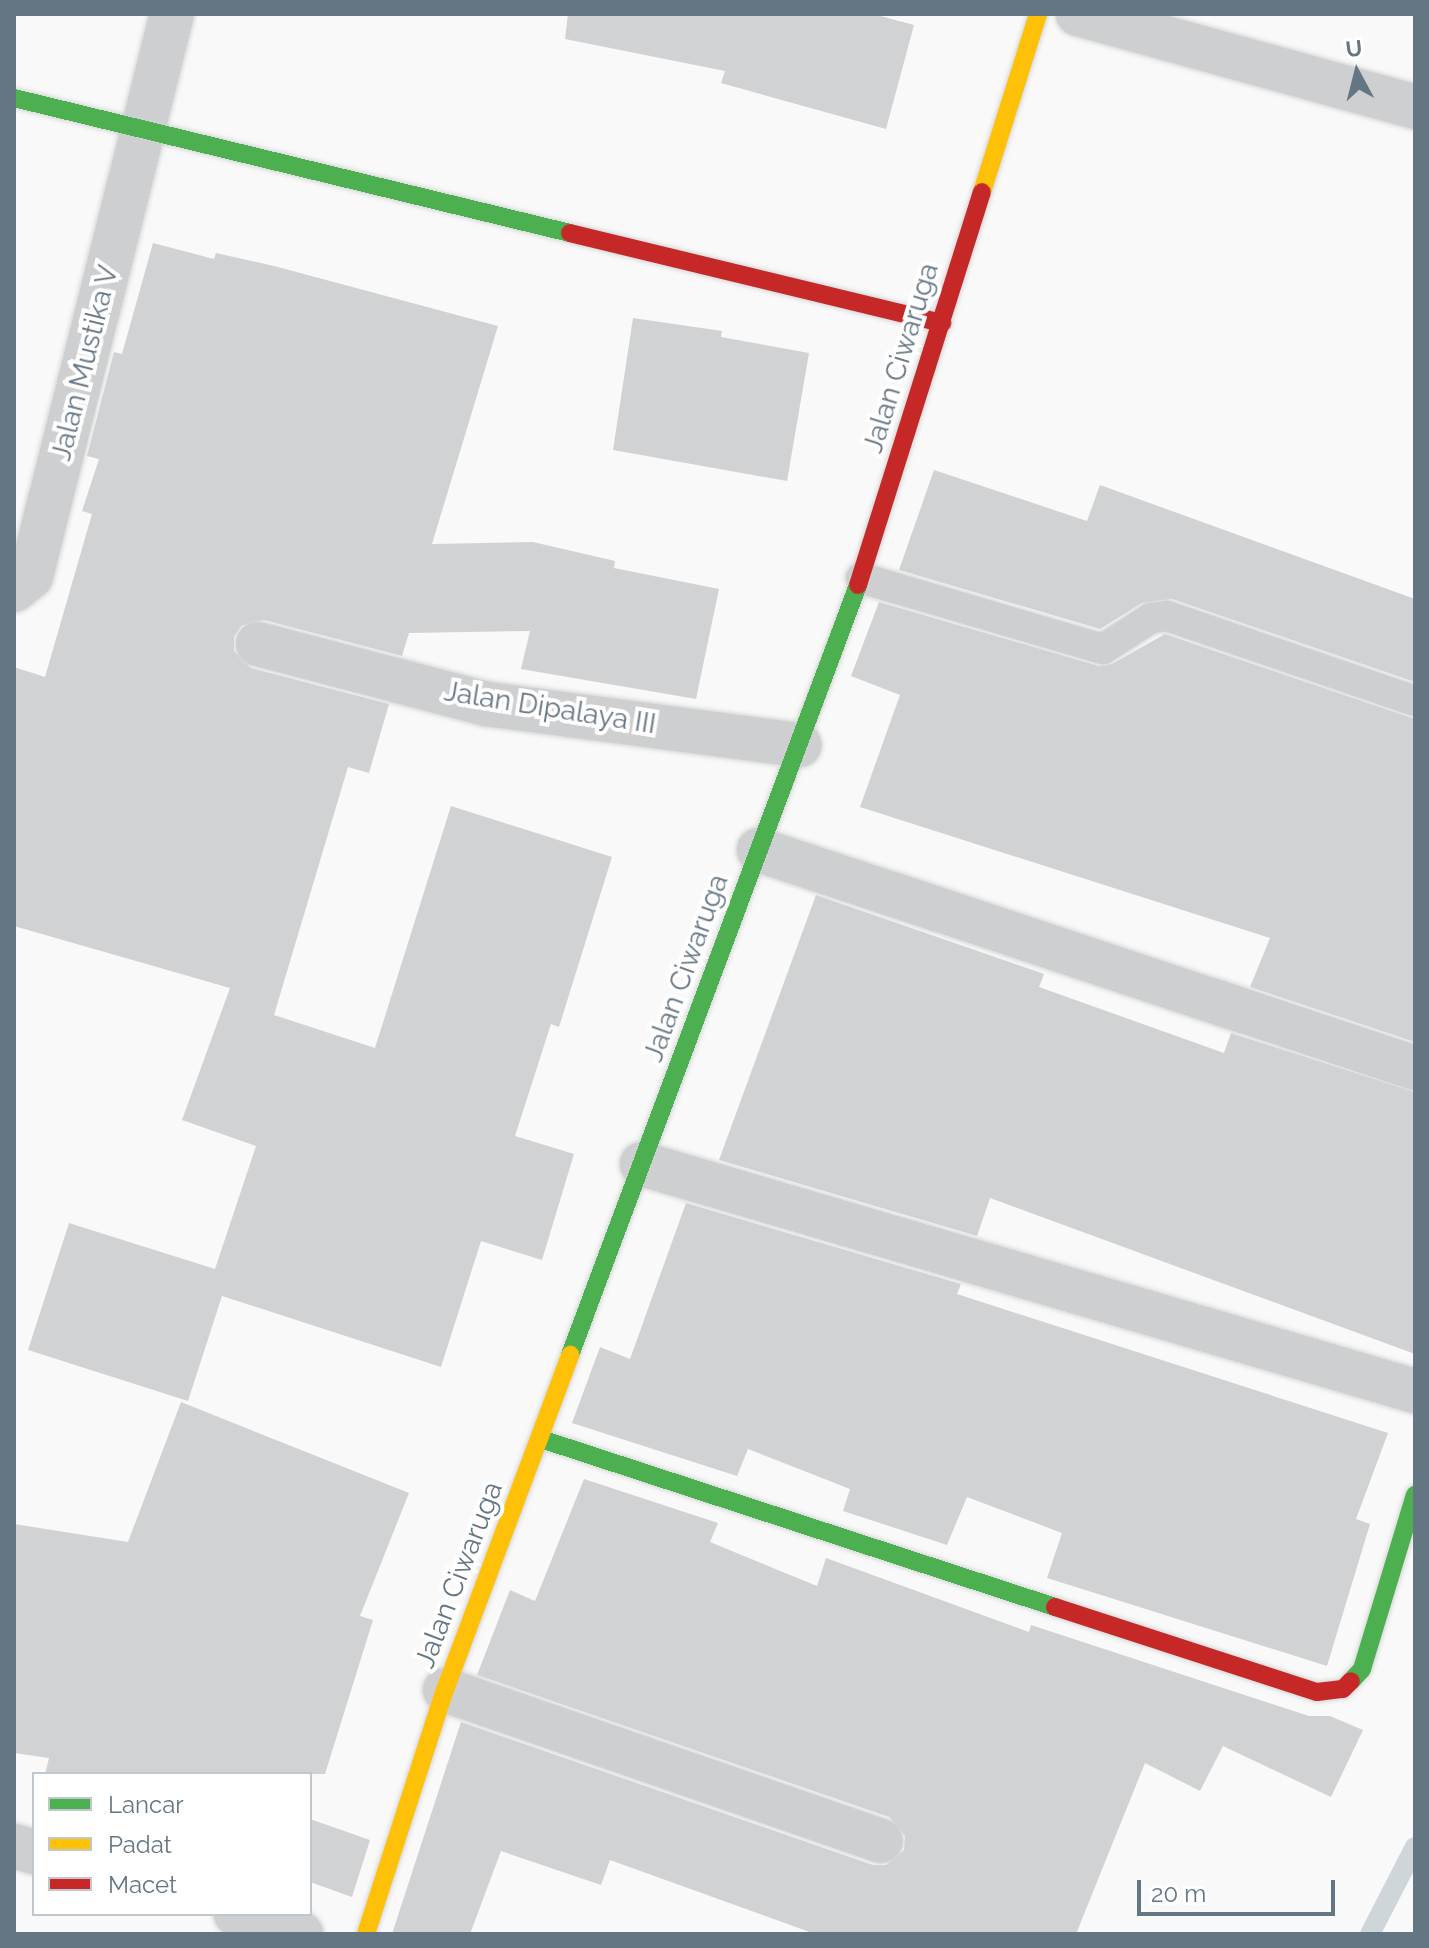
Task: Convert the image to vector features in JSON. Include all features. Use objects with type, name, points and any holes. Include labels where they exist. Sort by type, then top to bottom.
[{"type":"street","name":"Jalan Mustika V","points":[[14,590],[31,576],[172,14]]},
{"type":"street","name":"Jalan Ciwaruga","points":[[366,1934],[445,1690],[861,578],[1038,14]]},
{"type":"street","points":[[1078,14],[1415,107]]},
{"type":"street","points":[[14,98],[145,127],[942,323]]},
{"type":"street","name":"Jalan Dipalaya III","points":[[258,644],[487,704],[799,745]]},
{"type":"street","points":[[759,850],[1415,1068]]},
{"type":"street","points":[[642,1164],[1415,1391]]},
{"type":"street","points":[[541,1439],[1317,1692],[1343,1689],[1362,1669],[1415,1495]]},
{"type":"street","points":[[445,1690],[881,1841]]},
{"type":"street","points":[[242,1916],[301,1934]]},
{"type":"lane","points":[[861,578],[1103,649],[1151,618],[1167,616],[1415,701]]},
{"type":"building","points":[[568,14],[873,14],[914,25],[886,129],[721,83],[725,71],[565,39]]},
{"type":"building","points":[[153,243],[214,259],[216,253],[274,266],[498,326],[432,544],[533,542],[615,561],[614,568],[719,589],[696,699],[521,669],[530,631],[409,633],[402,656],[264,620],[241,626],[234,637],[234,651],[251,668],[389,704],[369,773],[348,767],[274,1015],[375,1048],[451,806],[612,857],[559,1027],[551,1024],[515,1136],[574,1154],[542,1260],[481,1241],[441,1367],[222,1296],[188,1401],[28,1350],[69,1223],[215,1269],[256,1146],[182,1120],[230,988],[14,926],[14,667],[45,677],[92,514],[82,511],[99,459],[87,456],[114,352],[122,354]]},
{"type":"building","points":[[633,318],[722,331],[721,337],[809,353],[787,481],[613,450]]},
{"type":"building","points":[[934,470],[1087,521],[1100,485],[1415,599],[1415,682],[1172,599],[1142,603],[1100,629],[899,570]]},
{"type":"building","points":[[879,602],[1099,666],[1112,664],[1165,634],[1415,719],[1415,1042],[1250,987],[1270,938],[860,807],[900,695],[851,676]]},
{"type":"building","points":[[816,895],[1044,974],[1039,987],[1224,1053],[1231,1033],[1415,1092],[1415,1354],[990,1198],[977,1236],[719,1160]]},
{"type":"building","points":[[686,1203],[961,1284],[957,1294],[1388,1433],[1356,1519],[1370,1524],[1327,1666],[1047,1578],[1062,1533],[967,1497],[947,1545],[843,1511],[850,1489],[748,1449],[737,1476],[572,1423],[600,1347],[630,1359]]},
{"type":"building","points":[[181,1402],[409,1493],[360,1616],[373,1620],[325,1774],[46,1772],[49,1758],[14,1753],[14,1524],[128,1542]]},
{"type":"building","points":[[584,1479],[718,1523],[710,1542],[817,1586],[826,1558],[1029,1632],[1031,1625],[1309,1716],[1330,1716],[1363,1730],[1331,1797],[1223,1746],[1200,1791],[1145,1763],[1076,1934],[815,1934],[610,1860],[601,1885],[501,1851],[470,1934],[392,1934],[461,1722],[873,1865],[886,1865],[904,1850],[905,1836],[889,1817],[477,1675],[510,1590],[535,1601]]},
{"type":"building","points":[[312,1820],[370,1840],[352,1897],[312,1883]]},
{"type":"waterway","points":[[1370,1934],[1415,1847]]},
{"type":"traffic: fast","points":[[14,98],[570,233]]},
{"type":"traffic: fast","points":[[570,1355],[858,585]]},
{"type":"traffic: fast","points":[[541,1439],[1055,1607]]},
{"type":"traffic: fast","points":[[1351,1681],[1362,1669],[1415,1495]]},
{"type":"traffic: slow","points":[[982,192],[1038,14]]},
{"type":"traffic: slow","points":[[366,1934],[445,1690],[570,1355]]},
{"type":"traffic: jam","points":[[858,585],[982,192]]},
{"type":"traffic: jam","points":[[570,233],[942,323]]},
{"type":"traffic: jam","points":[[1055,1607],[1317,1692],[1343,1689],[1351,1681]]}]
